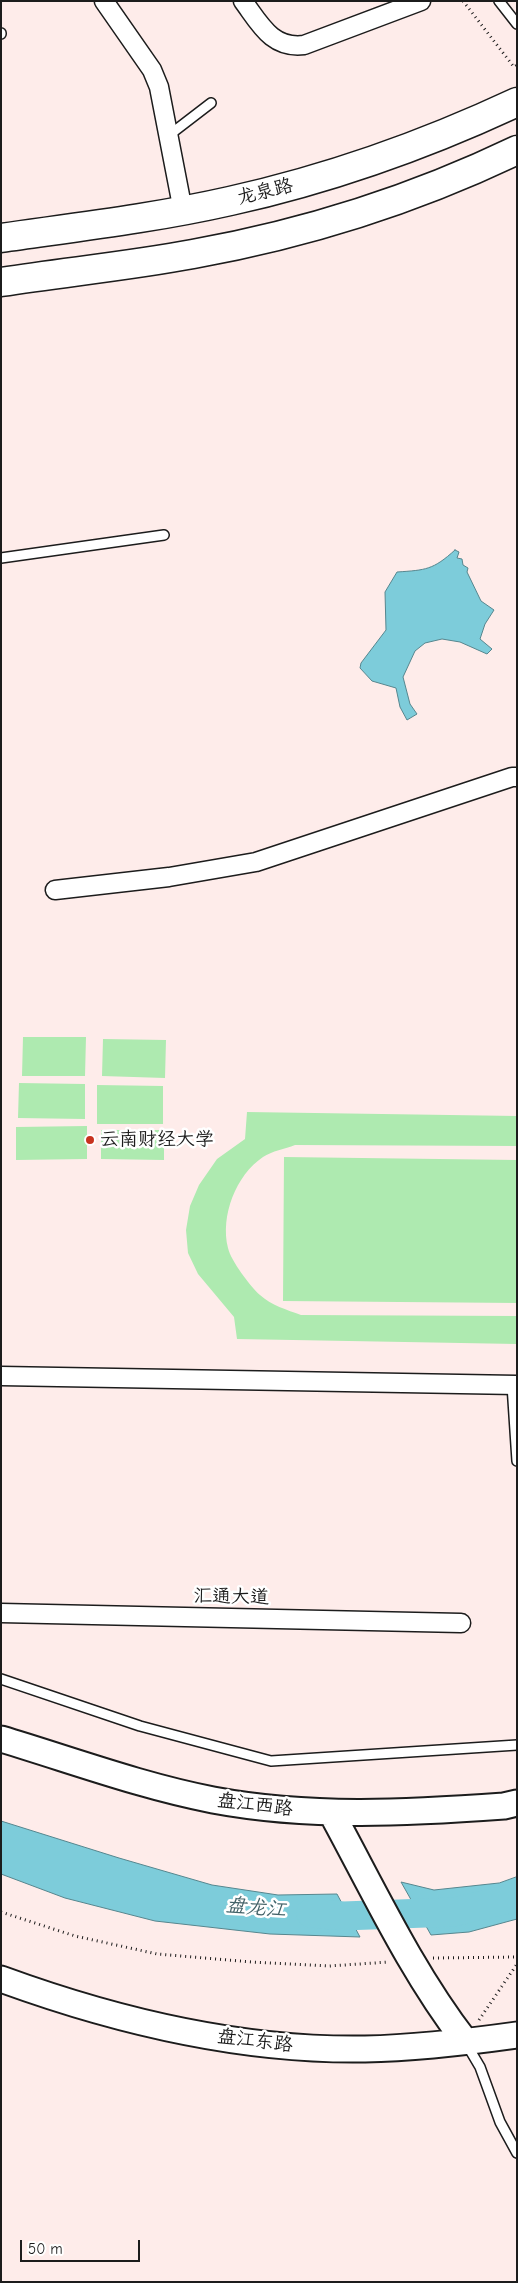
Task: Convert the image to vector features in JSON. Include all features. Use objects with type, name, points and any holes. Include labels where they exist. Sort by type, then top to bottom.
[{"type":"main road","name":"龙泉路","points":[[1,237],[183,211],[306,182],[391,155],[517,102]]},
{"type":"main road","points":[[1,282],[192,254],[307,228],[392,202],[517,150]]},
{"type":"street","points":[[104,1],[152,70],[159,87],[183,211]]},
{"type":"street","points":[[243,1],[272,37],[287,46],[295,46],[304,45],[421,1]]},
{"type":"street","points":[[55,890],[169,877],[256,862],[512,777],[517,777]]},
{"type":"street","points":[[1,1376],[515,1385]]},
{"type":"street","name":"汇通大道","points":[[1,1613],[461,1623]]},
{"type":"street","name":"盘江西路","points":[[1,1738],[155,1786],[213,1800],[287,1810],[372,1813],[504,1806],[517,1802]]},
{"type":"street","points":[[331,1812],[410,1957],[444,2013],[465,2041]]},
{"type":"street","name":"盘江东路","points":[[1,1978],[97,2011],[213,2036],[292,2046],[365,2049],[517,2035]]},
{"type":"lane","points":[[499,1],[517,24]]},
{"type":"lane","points":[[168,136],[211,103]]},
{"type":"lane","points":[[1,558],[164,535]]},
{"type":"lane","points":[[515,1385],[517,1461]]},
{"type":"lane","points":[[1,1679],[140,1726],[271,1761],[517,1745]]},
{"type":"lane","points":[[465,2041],[480,2066],[500,2122],[517,2153]]},
{"type":"path","points":[[462,1],[514,67],[517,66]]},
{"type":"path","points":[[1,1912],[75,1936],[157,1954],[329,1966],[410,1957],[517,1957]]},
{"type":"path","points":[[465,2041],[517,1964]]},
{"type":"green space","points":[[23,1037],[86,1037],[85,1076],[22,1076]]},
{"type":"green space","points":[[103,1039],[166,1040],[165,1078],[102,1076]]},
{"type":"green space","points":[[19,1083],[85,1084],[85,1119],[18,1118]]},
{"type":"green space","points":[[97,1085],[163,1086],[163,1124],[97,1124]]},
{"type":"green space","points":[[247,1112],[517,1116],[517,1146],[295,1145],[270,1153],[253,1165],[238,1185],[228,1210],[226,1236],[230,1253],[241,1273],[260,1295],[279,1307],[301,1315],[517,1316],[517,1344],[237,1339],[234,1317],[198,1274],[188,1253],[186,1230],[190,1206],[199,1185],[217,1159],[245,1139]]},
{"type":"green space","points":[[87,1126],[87,1159],[16,1160],[16,1127]]},
{"type":"green space","points":[[101,1130],[164,1130],[164,1160],[101,1159]]},
{"type":"green space","points":[[284,1157],[517,1160],[517,1303],[283,1301]]},
{"type":"water","points":[[455,550],[459,552],[457,558],[462,559],[463,565],[468,568],[467,572],[481,601],[494,610],[485,624],[480,639],[492,649],[487,654],[460,642],[442,639],[425,643],[415,651],[403,677],[410,704],[417,714],[407,720],[400,707],[396,688],[372,681],[360,668],[361,663],[386,630],[385,592],[397,572],[429,568],[441,562]]},
{"type":"water","points":[[1,1821],[212,1885],[278,1895],[337,1894],[360,1937],[270,1934],[155,1921],[65,1898],[1,1874]]},
{"type":"water","points":[[517,1877],[517,1919],[469,1932],[431,1935],[401,1882],[434,1890],[499,1883]]},
{"type":"waterway","name":"盘龙江","points":[[311,1913],[343,1916],[454,1912],[517,1897]]},
{"type":"place","name":"云南财经大学","points":[[90,1140]]}]
